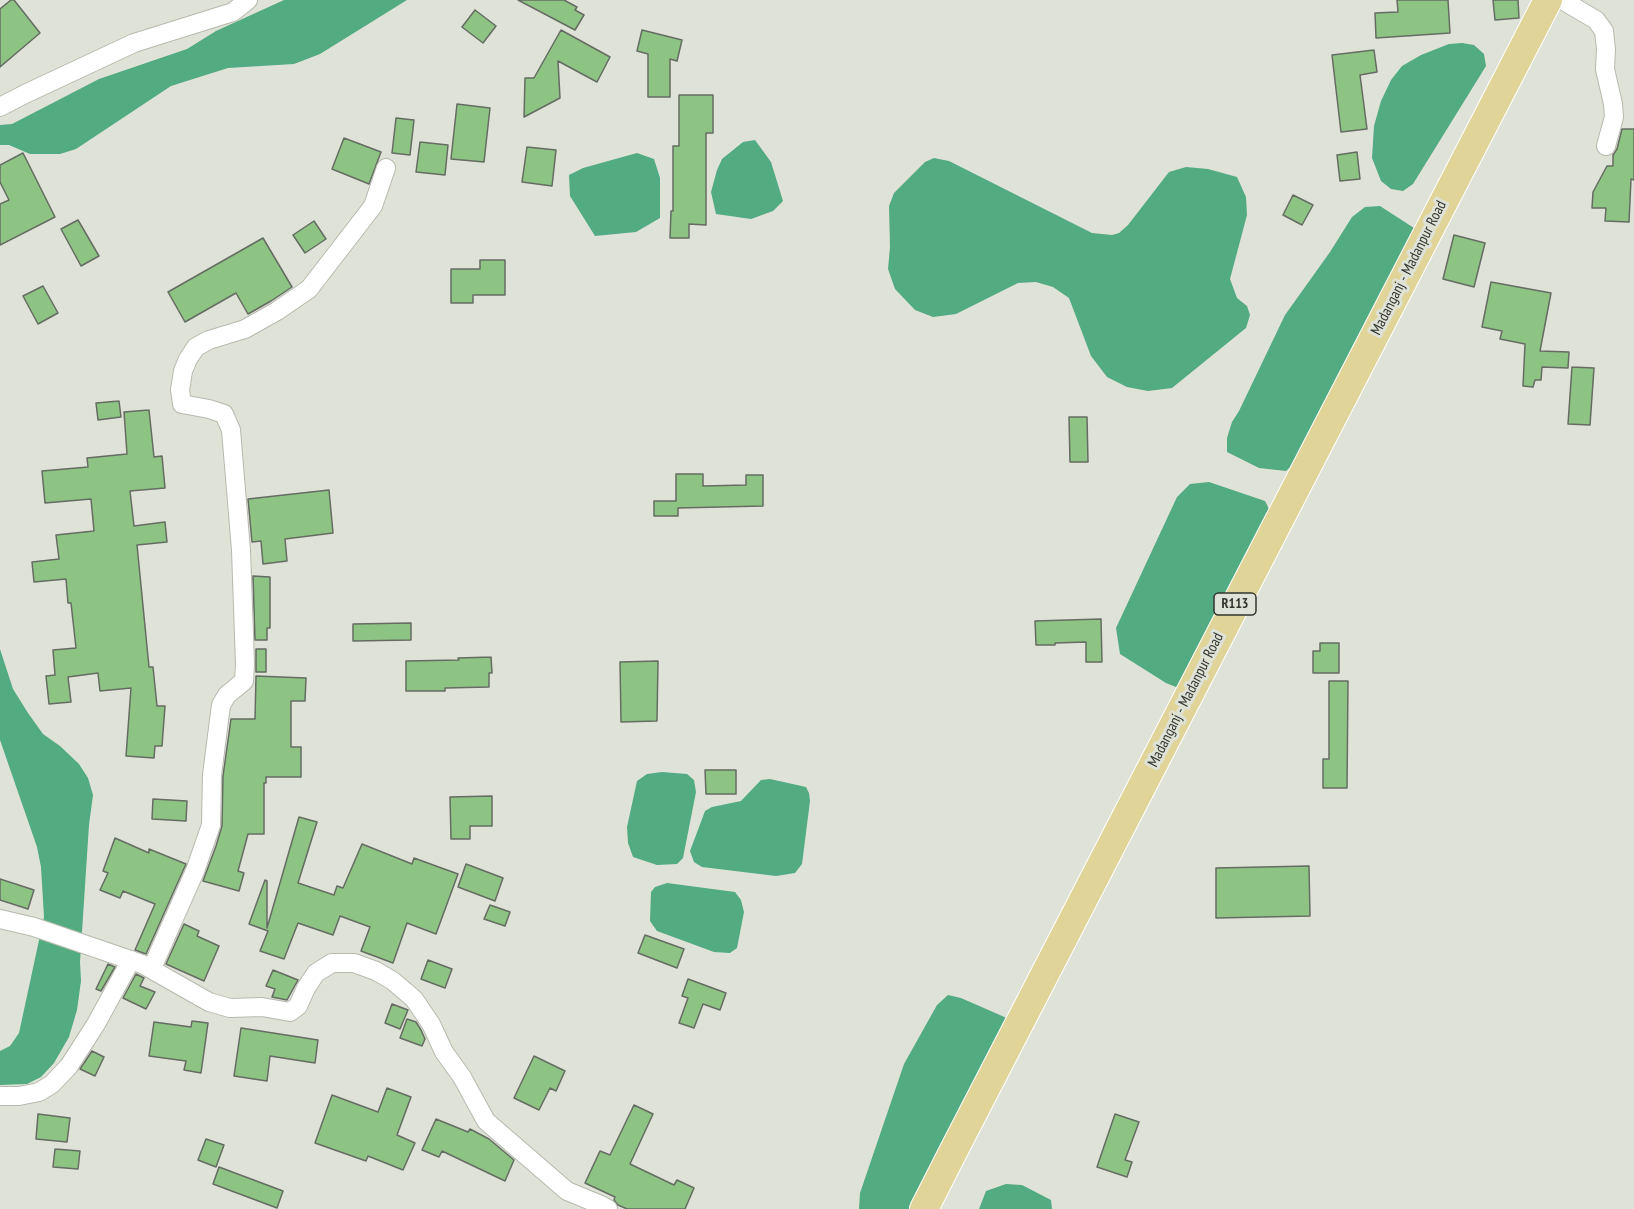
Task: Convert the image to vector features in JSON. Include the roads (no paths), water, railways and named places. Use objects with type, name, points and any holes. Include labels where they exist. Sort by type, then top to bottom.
[{"type":"main road","name":"Madanganj - Madanpur Road","points":[[924,1209],[1548,0]]},
{"type":"street","points":[[0,107],[134,44],[233,12],[248,0]]},
{"type":"street","points":[[1562,0],[1596,20],[1604,31],[1605,69],[1614,117],[1606,146]]},
{"type":"street","points":[[152,968],[183,900],[211,825],[212,775],[221,705],[227,695],[244,681],[245,664],[241,550],[231,430],[224,414],[182,404],[180,390],[183,371],[196,347],[209,340],[245,329],[309,289],[373,206],[386,168]]},
{"type":"street","points":[[0,919],[34,927],[152,968],[209,1002],[230,1008],[262,1007],[290,1012],[298,1006],[316,972],[332,963],[354,963],[376,971],[393,981],[414,999],[431,1024],[444,1052],[462,1077],[486,1121],[567,1191],[608,1209]]},
{"type":"street","points":[[0,1096],[19,1096],[39,1092],[52,1084],[69,1066],[96,1024],[131,960]]}]
